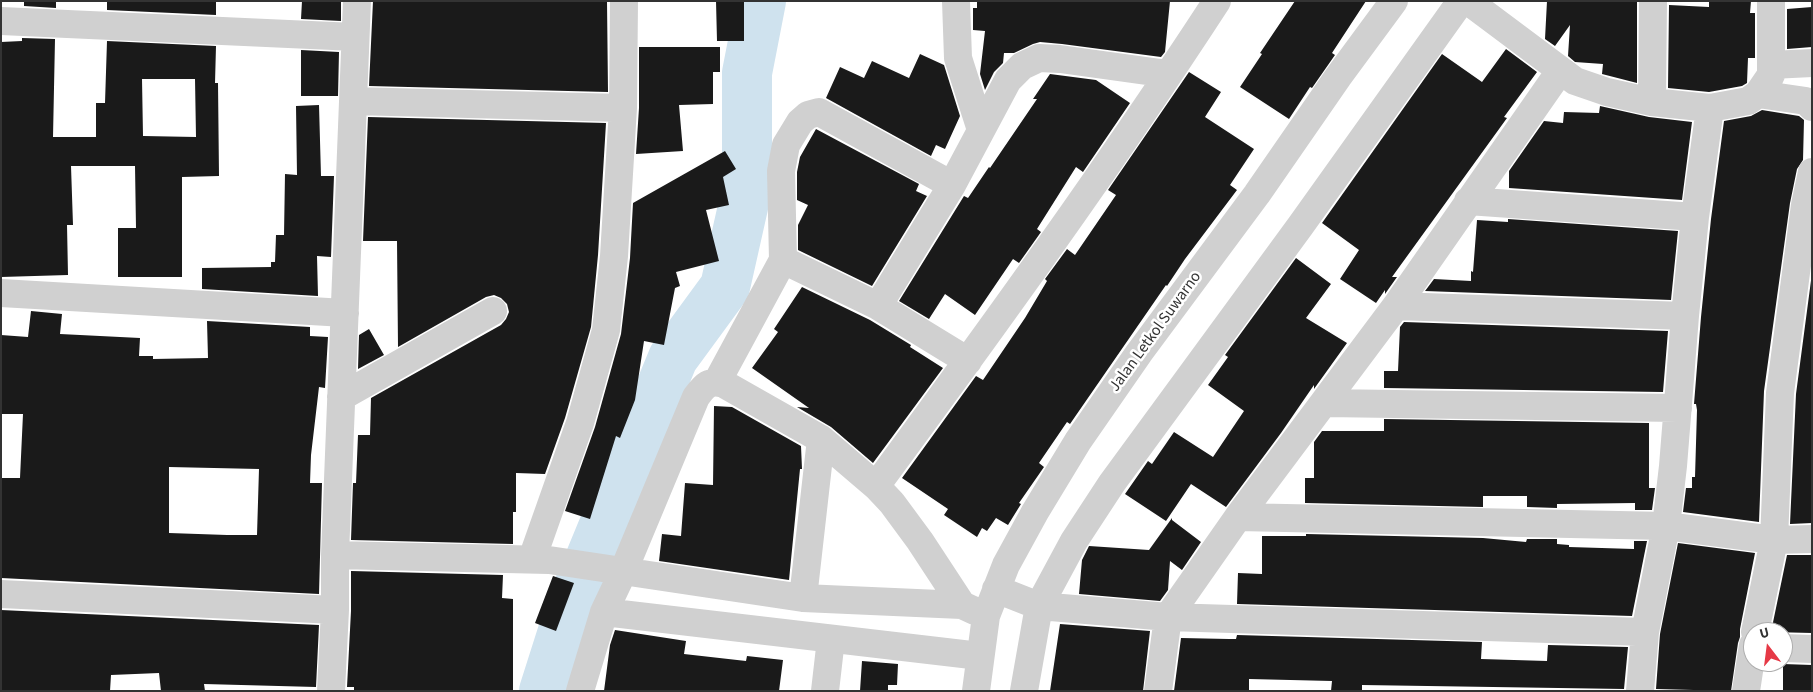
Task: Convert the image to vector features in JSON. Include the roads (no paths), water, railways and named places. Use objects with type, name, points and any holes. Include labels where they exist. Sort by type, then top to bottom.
[{"type":"street","points":[[331,691],[336,610],[335,555],[357,1]]},
{"type":"street","points":[[540,559],[606,330],[614,256],[623,108],[624,1]]},
{"type":"street","points":[[956,1],[958,58],[981,130]]},
{"type":"street","points":[[876,486],[968,361],[1140,118],[1217,1]]},
{"type":"street","name":"Jalan Letkol Suwarno","points":[[976,691],[986,616],[1006,565],[1078,441],[1139,353],[1258,194],[1338,77],[1394,1]]},
{"type":"street","points":[[1024,691],[1039,606],[1074,542],[1112,483],[1301,225],[1460,1]]},
{"type":"street","points":[[1468,1],[1575,81],[1607,92],[1652,102],[1710,108],[1748,101],[1758,94],[1771,75],[1771,1]]},
{"type":"street","points":[[1652,102],[1653,1]]},
{"type":"street","points":[[1,21],[355,37]]},
{"type":"street","points":[[878,306],[952,185],[1008,80],[1022,66],[1039,58],[1060,59],[1168,74]]},
{"type":"street","points":[[1770,65],[1812,63]]},
{"type":"street","points":[[1158,691],[1168,617],[1238,517],[1396,306],[1560,71]]},
{"type":"street","points":[[1758,94],[1806,101],[1812,107]]},
{"type":"street","points":[[353,101],[623,108]]},
{"type":"street","points":[[1640,691],[1644,632],[1666,526],[1695,217],[1710,108]]},
{"type":"street","points":[[717,382],[783,260],[781,170],[786,145],[800,122],[808,115],[820,112],[952,185]]},
{"type":"street","points":[[1757,622],[1774,540],[1780,393],[1812,172]]},
{"type":"street","points":[[1468,201],[1695,217]]},
{"type":"street","points":[[783,260],[878,306],[968,361]]},
{"type":"street","points":[[1,293],[345,313]]},
{"type":"street","points":[[1396,306],[1685,316]]},
{"type":"street","points":[[341,397],[493,311]]},
{"type":"street","points":[[580,691],[604,612],[612,570],[696,397],[705,385],[711,382],[724,384],[822,439],[876,486],[892,502],[962,605]]},
{"type":"street","points":[[1325,403],[1678,408]]},
{"type":"street","points":[[803,598],[822,439]]},
{"type":"street","points":[[1238,517],[1666,526],[1774,540],[1812,539]]},
{"type":"street","points":[[335,555],[540,559],[803,598],[962,605],[986,616]]},
{"type":"street","points":[[996,590],[1039,606],[1168,617],[1644,632]]},
{"type":"street","points":[[1,594],[336,610]]},
{"type":"street","points":[[604,612],[980,656]]},
{"type":"street","points":[[825,691],[831,638]]},
{"type":"street","points":[[1793,648],[1812,649]]},
{"type":"street","points":[[1746,691],[1749,672]]},
{"type":"waterway","points":[[544,691],[572,603],[673,358],[725,287],[747,189],[747,73],[761,1]]}]
